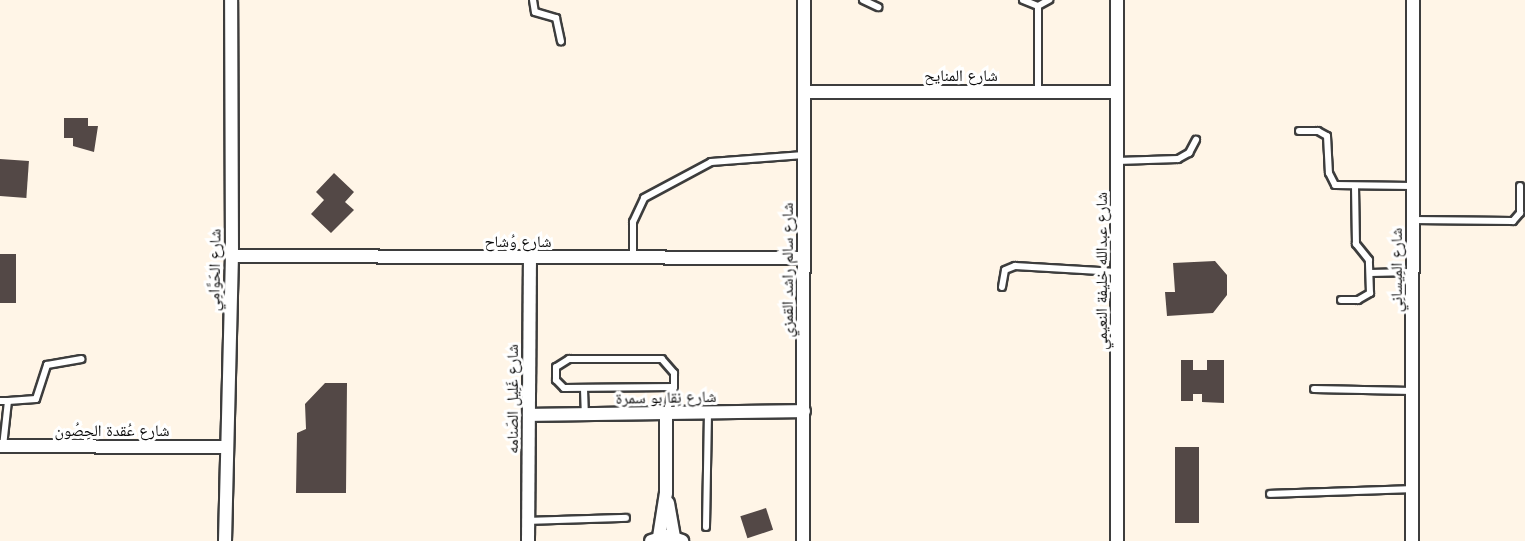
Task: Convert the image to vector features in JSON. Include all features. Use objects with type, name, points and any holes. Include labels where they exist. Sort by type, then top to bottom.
[{"type":"street","name":"شارع الحَوَّامِي","points":[[225,541],[224,447],[232,256],[231,0]]},
{"type":"street","name":"شارع سالم راشد القمزي","points":[[803,541],[804,0]]},
{"type":"street","name":"شارع عبدالله خليفة النعيمي","points":[[1117,0],[1118,541]]},
{"type":"street","name":"شارع المِيسانِي","points":[[1412,541],[1413,0]]},
{"type":"street","name":"شارع المنايح","points":[[804,92],[1117,92]]},
{"type":"street","name":"شارع وُشاح","points":[[232,256],[804,258]]},
{"type":"street","name":"شارع غَلِيل الصّنامه","points":[[528,541],[530,258]]},
{"type":"street","name":"شارع نِقا بو سمرة","points":[[529,415],[804,411]]},
{"type":"street","points":[[666,413],[666,493],[655,539],[678,539],[666,493]]},
{"type":"street","name":"شارع عُقدة الحِصُون","points":[[2,446],[224,447]]},
{"type":"lane","points":[[532,0],[535,12],[556,18],[561,41]]},
{"type":"lane","points":[[863,0],[878,7]]},
{"type":"lane","points":[[1023,0],[1038,6]]},
{"type":"lane","points":[[1038,6],[1049,0]]},
{"type":"lane","points":[[1038,6],[1038,92]]},
{"type":"lane","points":[[1299,131],[1318,131],[1327,136],[1331,180],[1335,185],[1413,186]]},
{"type":"lane","points":[[1117,161],[1178,159],[1189,153],[1196,140]]},
{"type":"lane","points":[[633,258],[633,222],[644,198],[711,162],[804,154]]},
{"type":"lane","points":[[1413,220],[1513,221],[1520,213],[1520,186]]},
{"type":"lane","points":[[1341,300],[1368,297],[1369,260],[1356,250],[1355,187]]},
{"type":"lane","points":[[1002,287],[1003,274],[1009,266],[1118,272]]},
{"type":"lane","points":[[1370,273],[1413,272]]},
{"type":"lane","points":[[666,413],[674,387],[673,367],[662,358],[560,362],[559,385],[585,388],[674,387]]},
{"type":"lane","points":[[0,401],[36,399],[47,365],[81,359]]},
{"type":"lane","points":[[585,388],[585,414]]},
{"type":"lane","points":[[1314,389],[1412,391]]},
{"type":"lane","points":[[2,446],[8,401]]},
{"type":"lane","points":[[706,527],[708,413]]},
{"type":"lane","points":[[1270,494],[1412,489]]},
{"type":"lane","points":[[528,521],[626,518]]},
{"type":"building","points":[[64,118],[88,118],[88,126],[98,126],[94,152],[73,146],[73,138],[64,138]]},
{"type":"building","points":[[0,159],[29,161],[26,198],[0,196]]},
{"type":"building","points":[[334,173],[354,192],[345,202],[354,210],[331,233],[311,214],[324,200],[316,192]]},
{"type":"building","points":[[0,254],[16,254],[16,303],[0,303]]},
{"type":"building","points":[[1215,261],[1227,275],[1227,295],[1213,313],[1167,316],[1165,292],[1175,292],[1173,263]]},
{"type":"building","points":[[1181,360],[1193,360],[1193,370],[1207,370],[1207,360],[1224,360],[1224,403],[1202,402],[1202,394],[1193,394],[1193,401],[1181,401]]},
{"type":"building","points":[[325,383],[347,383],[346,493],[296,493],[297,433],[306,429],[305,404]]},
{"type":"building","points":[[1175,447],[1199,447],[1199,523],[1175,523]]},
{"type":"building","points":[[766,508],[773,530],[747,538],[740,516]]}]
